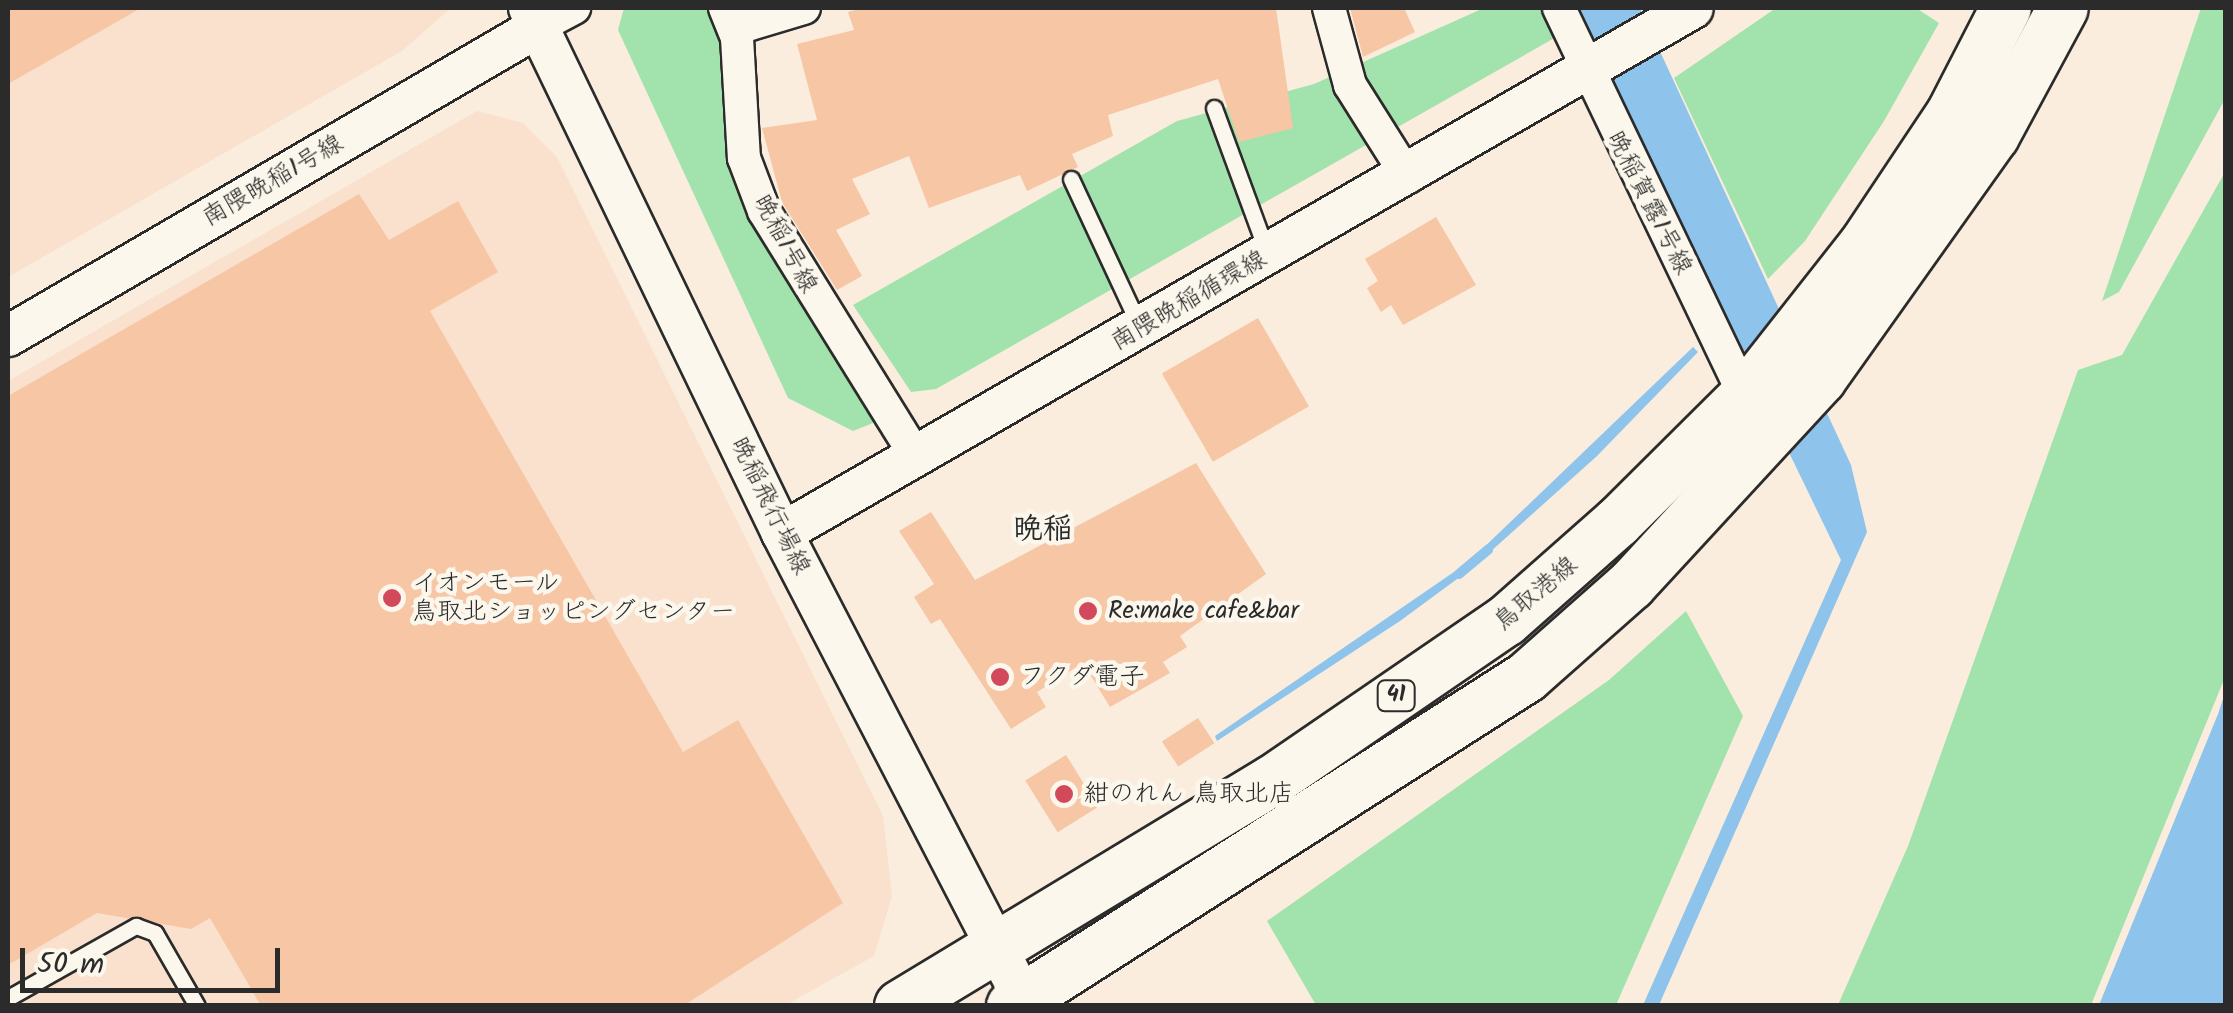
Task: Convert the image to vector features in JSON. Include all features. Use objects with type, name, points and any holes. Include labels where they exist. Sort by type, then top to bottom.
[{"type":"main road","name":"鳥取港線","points":[[1021,1003],[1528,676],[1632,585],[1757,406],[1795,334],[1952,113],[2006,8]]},
{"type":"main road","name":"鳥取港線","points":[[900,1006],[1272,781],[1506,621],[1757,406],[1820,379],[1994,136],[2062,8]]},
{"type":"street","points":[[533,17],[574,8]]},
{"type":"street","points":[[729,18],[804,8]]},
{"type":"street","points":[[1329,8],[1350,85],[1408,177]]},
{"type":"street","name":"晩稲賀露1号線","points":[[1559,8],[1757,406]]},
{"type":"street","name":"南隈晩稲1号線","points":[[8,336],[533,17]]},
{"type":"street","name":"晩稲飛行場線","points":[[533,17],[782,533],[1021,1003]]},
{"type":"street","name":"南隈晩稲循環線","points":[[782,533],[1591,73],[1670,17]]},
{"type":"street","name":"晩稲1号線","points":[[729,18],[744,158],[764,211],[916,456]]},
{"type":"lane","points":[[1214,108],[1268,256]]},
{"type":"lane","points":[[1071,179],[1141,328]]},
{"type":"lane","points":[[8,998],[136,926],[156,933],[197,1006]]},
{"type":"shaded area","points":[[8,8],[451,8],[402,51],[8,277]]},
{"type":"shaded area","name":"イオンモール 鳥取北ショッピングセンター","points":[[477,111],[523,123],[557,157],[883,816],[892,896],[874,956],[786,1005],[8,1005],[8,381]]},
{"type":"green space","points":[[624,8],[709,8],[722,41],[730,159],[873,409],[873,423],[853,431],[788,398],[618,30]]},
{"type":"green space","points":[[1484,8],[1547,8],[1558,36],[936,389],[911,392],[853,305],[1177,121],[1314,84]]},
{"type":"green space","points":[[1776,8],[1916,8],[1939,23],[1884,121],[1805,241],[1768,279],[1674,78]]},
{"type":"green space","points":[[2201,8],[2225,8],[2225,99],[2119,292],[2102,301]]},
{"type":"green space","points":[[2225,172],[2225,677],[2091,1005],[1838,1005],[1908,846],[2078,370],[2122,355]]},
{"type":"green space","points":[[1686,611],[1743,716],[1616,1005],[1316,1005],[1267,921],[1609,680]]},
{"type":"water","points":[[1574,8],[1640,8],[1851,465],[1867,532],[1659,1005],[1643,1005],[1841,560]]},
{"type":"water","points":[[1693,347],[1698,352],[1597,456],[1490,552],[1478,553]]},
{"type":"water","points":[[1467,563],[1472,568],[1400,621],[1217,741],[1215,736]]},
{"type":"water","points":[[2225,693],[2225,1005],[2099,1005],[2218,714]]},
{"type":"building","points":[[8,8],[141,8],[8,84]]},
{"type":"building","points":[[863,8],[1276,8],[1293,128],[1239,142],[1218,79],[1108,115],[1113,136],[1072,154],[1078,167],[1027,191],[1020,175],[929,208],[909,156],[852,179],[870,214],[836,230],[862,276],[837,290],[782,202],[762,128],[817,120],[797,44],[854,30],[848,12]]},
{"type":"building","points":[[1350,8],[1404,8],[1415,32],[1363,57]]},
{"type":"building","name":"イオンモール 鳥取北ショッピングセンター","points":[[359,194],[389,240],[458,201],[498,272],[430,311],[683,752],[738,720],[843,903],[683,1006],[261,1006],[210,918],[191,929],[97,913],[8,965],[8,396]]},
{"type":"building","points":[[1436,217],[1476,285],[1403,325],[1391,305],[1381,312],[1367,288],[1378,281],[1365,259]]},
{"type":"building","points":[[1258,318],[1309,406],[1213,462],[1162,374]]},
{"type":"building","points":[[1196,463],[1266,574],[1180,636],[1187,647],[1163,662],[1170,673],[1110,707],[1083,663],[1037,692],[1046,707],[1011,729],[940,619],[931,624],[914,597],[934,584],[899,531],[931,512],[975,580]]},
{"type":"building","points":[[1198,718],[1214,743],[1178,767],[1162,741]]},
{"type":"building","points":[[1066,755],[1098,807],[1058,832],[1025,780]]},
{"type":"waterway","points":[[1459,574],[1488,550]]},
{"type":"place","name":"イオンモール 鳥取北ショッピングセンター","points":[[392,598]]},
{"type":"place","name":"Re:make cafe&bar","points":[[1088,611]]},
{"type":"place","name":"フクダ電子","points":[[1000,677]]},
{"type":"place","name":"紺のれん 鳥取北店","points":[[1064,794]]},
{"type":"district","name":"晩稲","points":[[1043,530]]}]
